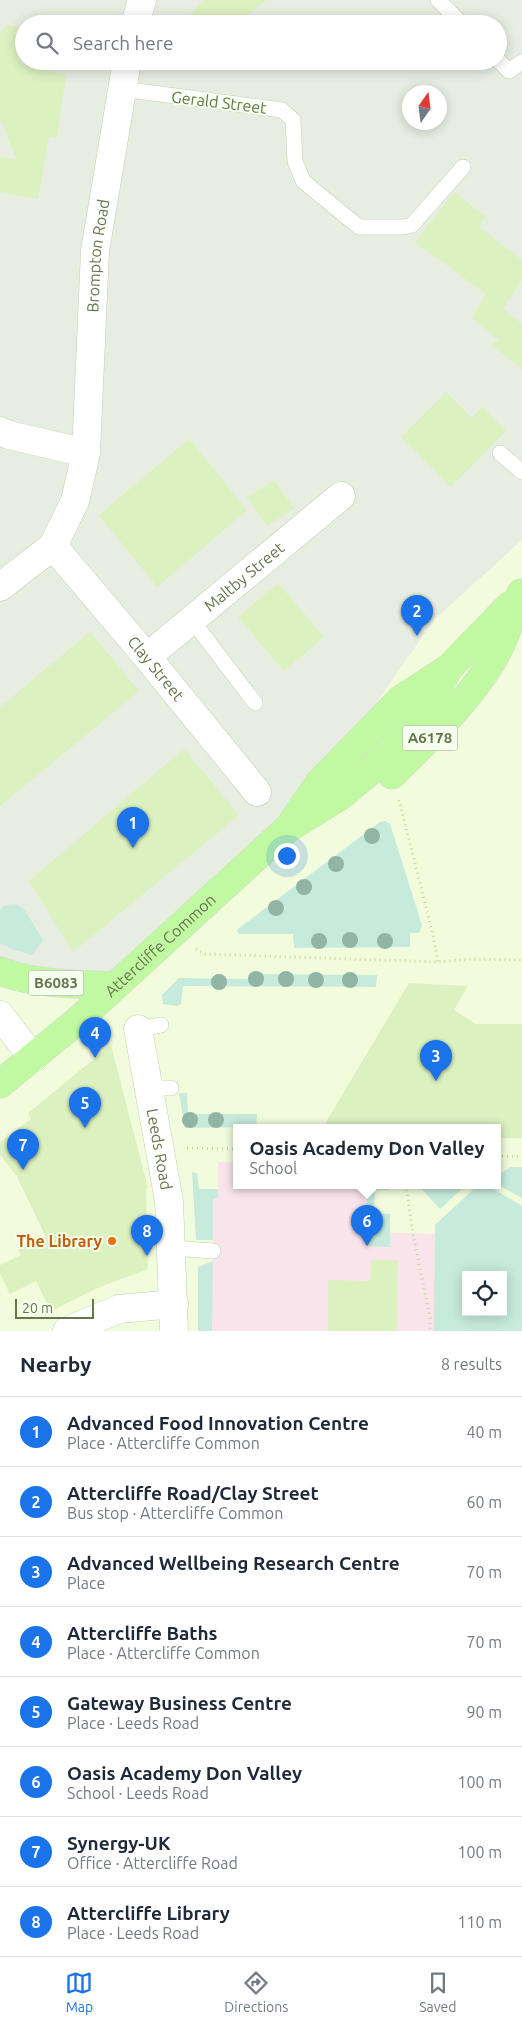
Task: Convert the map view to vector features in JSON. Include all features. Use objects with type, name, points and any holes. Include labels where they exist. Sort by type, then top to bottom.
[{"type":"main road","name":"Attercliffe Common","points":[[33,1058],[77,1021],[287,829],[339,797],[373,769],[421,718],[449,668],[522,593]]},
{"type":"main road","name":"Attercliffe Common","points":[[287,829],[348,810],[385,781],[437,731],[467,696],[492,662],[522,593]]},
{"type":"main road","name":"B6083","points":[[0,971],[15,977],[58,983],[114,986]]},
{"type":"main road","name":"A6178","points":[[0,1084],[33,1058]]},
{"type":"street","points":[[138,15],[142,0]]},
{"type":"street","name":"Brompton Road","points":[[53,546],[75,501],[86,454],[95,251],[125,70]]},
{"type":"street","points":[[0,431],[9,435],[86,454]]},
{"type":"street","name":"Maltby Street","points":[[147,657],[341,496]]},
{"type":"street","points":[[0,587],[53,546]]},
{"type":"street","name":"Clay Street","points":[[53,546],[147,657],[257,792]]},
{"type":"street","points":[[0,1015],[33,1058]]},
{"type":"street","name":"Leeds Road","points":[[150,1027],[160,1088],[162,1155],[169,1201],[174,1331]]},
{"type":"street","points":[[67,1331],[119,1309],[174,1304]]},
{"type":"lane","points":[[438,0],[453,15]]},
{"type":"lane","points":[[507,69],[509,71],[522,62]]},
{"type":"lane","name":"Gerald Street","points":[[122,89],[282,110],[293,120],[295,161],[303,182],[362,228],[412,225],[463,167]]},
{"type":"lane","points":[[500,453],[522,472]]},
{"type":"lane","points":[[192,620],[255,703]]},
{"type":"lane","points":[[172,1248],[213,1251]]},
{"type":"path","points":[[397,791],[438,962]]},
{"type":"path","points":[[169,936],[206,954],[438,962],[471,958],[522,960]]},
{"type":"path","points":[[162,1155],[189,1147],[233,1149]]},
{"type":"path","points":[[501,1156],[522,1157]]},
{"type":"path","points":[[407,1189],[413,1234],[430,1318],[430,1331]]},
{"type":"shaded area","points":[[0,0],[522,0],[522,540],[435,619],[287,829],[114,986],[0,971]]},
{"type":"shaded area","points":[[522,540],[522,1331],[0,1331],[0,971],[287,829],[435,619]]},
{"type":"shaded area","points":[[385,821],[390,824],[422,925],[419,933],[410,933],[410,947],[294,948],[293,934],[239,934],[237,931],[239,928],[380,822]]},
{"type":"shaded area","points":[[16,904],[24,909],[43,940],[32,955],[0,943],[0,909],[5,905]]},
{"type":"shaded area","points":[[249,974],[377,975],[376,987],[183,986],[181,1004],[177,1006],[163,1004],[162,995],[179,978],[249,979]]},
{"type":"shaded area","points":[[179,1093],[187,1093],[188,1114],[257,1114],[256,1124],[233,1124],[233,1127],[185,1128]]},
{"type":"shaded area","points":[[218,1162],[233,1162],[233,1189],[367,1189],[367,1232],[522,1236],[522,1331],[212,1331],[213,1197],[218,1197]]},
{"type":"shaded area","points":[[511,1167],[522,1167],[522,1198],[501,1186],[501,1173]]},
{"type":"shaded area","points":[[192,1172],[197,1173],[199,1189],[218,1189],[218,1198],[213,1198],[213,1240],[196,1240]]},
{"type":"shaded area","points":[[367,1189],[390,1189],[375,1190],[374,1213],[390,1214],[390,1247],[366,1246]]},
{"type":"shaded area","points":[[422,1189],[462,1189],[440,1209]]},
{"type":"shaded area","points":[[474,1189],[494,1189],[522,1206],[522,1331],[434,1331],[435,1225]]},
{"type":"shaded area","points":[[213,1261],[212,1331],[198,1331],[198,1267]]},
{"type":"building","points":[[205,0],[266,0],[248,15],[193,15],[191,13]]},
{"type":"building","points":[[7,25],[15,27],[15,70],[46,70],[66,75],[57,138],[49,137],[38,199],[0,192],[0,157],[17,160],[0,119],[0,32]]},
{"type":"building","points":[[454,192],[485,216],[479,227],[522,260],[522,280],[503,309],[522,324],[522,369],[491,345],[499,340],[472,318],[486,294],[415,242]]},
{"type":"building","points":[[446,392],[472,418],[482,407],[506,431],[451,487],[401,437]]},
{"type":"building","points":[[189,439],[247,510],[157,587],[99,515]]},
{"type":"building","points":[[274,480],[294,508],[267,526],[247,498]]},
{"type":"building","points":[[278,583],[324,637],[284,671],[238,617]]},
{"type":"building","points":[[90,632],[139,691],[0,806],[0,707]]},
{"type":"building","points":[[184,749],[239,815],[73,952],[29,881]]},
{"type":"building","points":[[409,983],[468,986],[454,1010],[476,1024],[522,1024],[522,1138],[501,1138],[501,1124],[325,1124]]},
{"type":"building","points":[[111,1045],[148,1188],[146,1188],[148,1269],[100,1287],[51,1311],[36,1281],[10,1294],[0,1274],[0,1265],[21,1255],[18,1250],[46,1237],[16,1175],[0,1155],[0,1142],[31,1119],[28,1113]]},
{"type":"building","points":[[371,1260],[398,1260],[397,1331],[328,1331],[328,1280],[370,1281]]},
{"type":"place","name":"Attercliffe Road/Clay Street","points":[[417,636]]},
{"type":"place","name":"Advanced Food Innovation Centre","points":[[133,848]]},
{"type":"place","name":"Attercliffe Baths","points":[[95,1058]]},
{"type":"place","name":"Advanced Wellbeing Research Centre","points":[[436,1081]]},
{"type":"place","name":"Gateway Business Centre","points":[[85,1128]]},
{"type":"place","name":"Synergy-UK","points":[[23,1170]]},
{"type":"place","name":"The Library","points":[[112,1241]]},
{"type":"place","name":"Oasis Academy Don Valley","points":[[367,1246]]},
{"type":"place","name":"Attercliffe Library","points":[[147,1256]]}]
